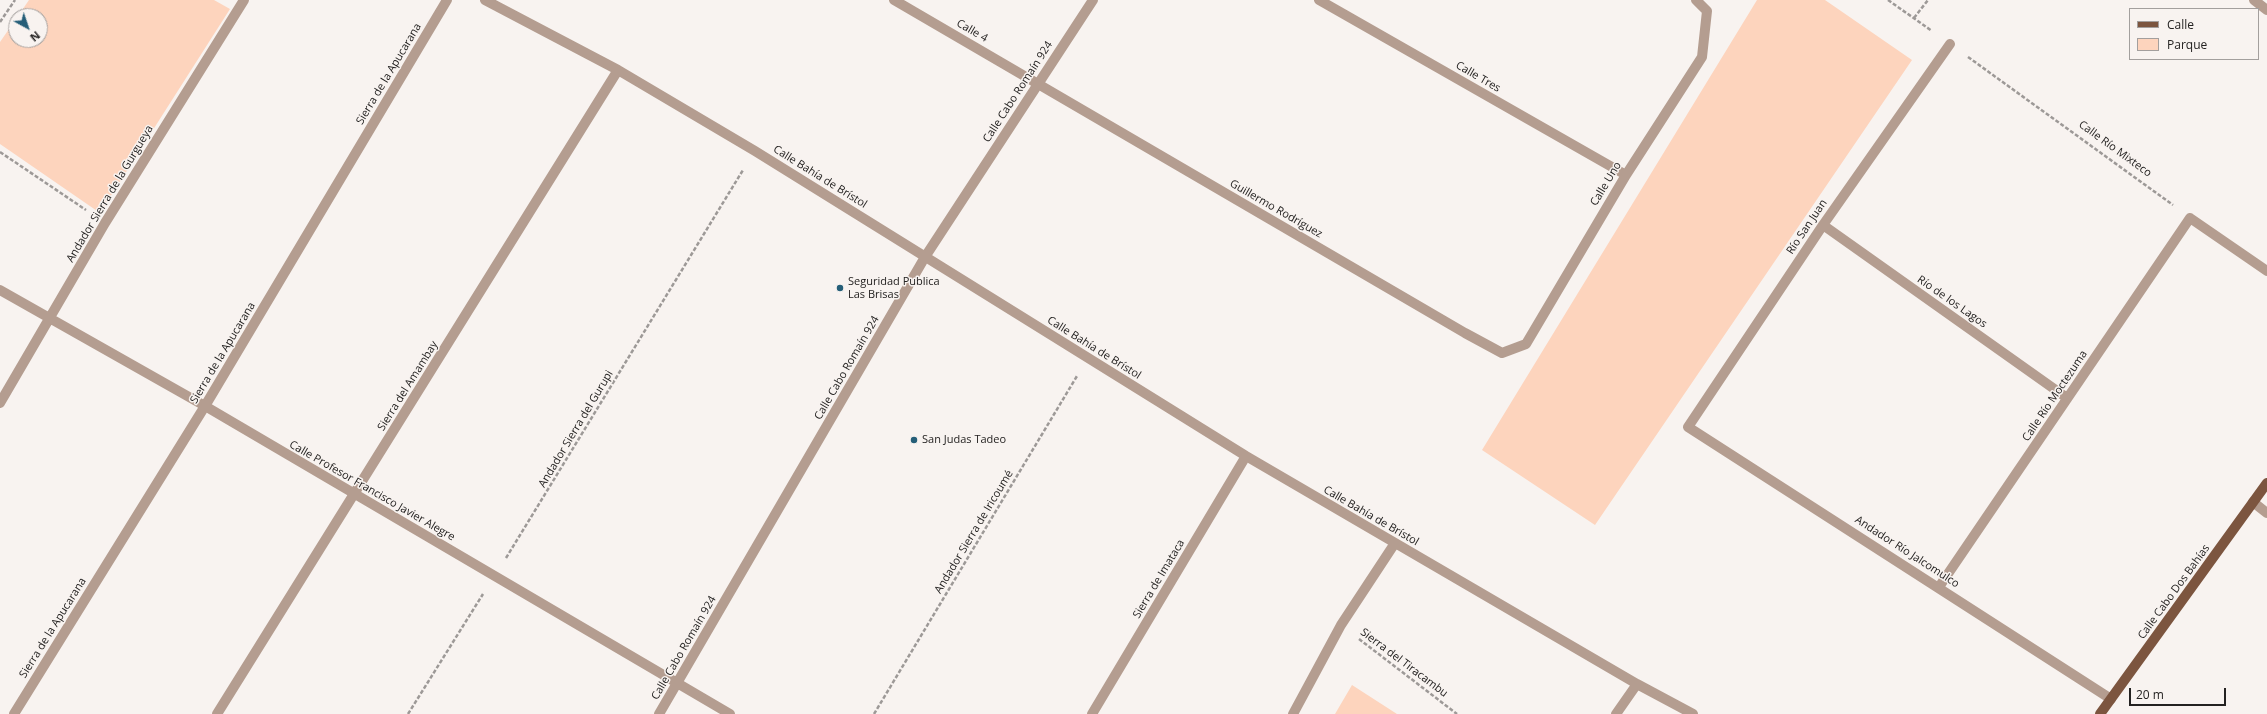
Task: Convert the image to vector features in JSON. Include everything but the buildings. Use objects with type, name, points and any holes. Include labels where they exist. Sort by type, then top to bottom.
[{"type":"main road","name":"Calle Cabo Dos Bahías","points":[[2100,714],[2267,484]]},
{"type":"street","name":"Andador Sierra de la Gurgueya","points":[[0,403],[105,222],[244,0]]},
{"type":"street","name":"Sierra de la Apucarana","points":[[14,714],[205,406],[447,0]]},
{"type":"street","name":"Calle Bahía de Brístol","points":[[485,0],[618,70],[755,151],[1246,456],[1637,684],[1693,714]]},
{"type":"street","name":"Calle 4","points":[[894,0],[1038,83]]},
{"type":"street","name":"Calle Cabo Romaín 924","points":[[659,714],[925,257],[1093,0]]},
{"type":"street","name":"Calle Tres","points":[[1319,0],[1626,175]]},
{"type":"street","name":"Calle Uno","points":[[1502,353],[1526,344],[1626,175],[1702,57],[1707,11],[1696,0]]},
{"type":"street","points":[[2254,0],[2267,10]]},
{"type":"street","name":"Río San Juan","points":[[1688,427],[1823,225],[1950,44]]},
{"type":"street","name":"Sierra del Amambay","points":[[217,714],[618,70]]},
{"type":"street","name":"Guillermo Rodríguez","points":[[1038,83],[1458,330],[1502,353]]},
{"type":"street","points":[[2190,218],[2267,271]]},
{"type":"street","name":"Calle Río Moctezuma","points":[[1939,587],[2190,218]]},
{"type":"street","name":"Río de los Lagos","points":[[1823,225],[2067,398]]},
{"type":"street","name":"Calle Profesor Francisco Javier Alegre","points":[[0,290],[205,406],[354,495],[730,714]]},
{"type":"street","name":"Andador Río Jalcomulco","points":[[1688,427],[2111,699]]},
{"type":"street","name":"Sierra de Imataca","points":[[1092,714],[1246,456]]},
{"type":"street","points":[[2253,502],[2267,513]]},
{"type":"street","points":[[1293,714],[1341,626],[1395,543]]},
{"type":"street","points":[[1616,714],[1637,684]]},
{"type":"path","points":[[0,22],[15,0]]},
{"type":"path","name":"Calle Río Mixteco","points":[[1888,0],[2190,218]]},
{"type":"path","points":[[1914,18],[1928,0]]},
{"type":"path","name":"Andador Sierra del Gurupi","points":[[408,714],[755,151]]},
{"type":"path","points":[[0,152],[105,222]]},
{"type":"path","name":"Andador Sierra de Iricoumé","points":[[874,714],[1087,358]]},
{"type":"path","name":"Sierra del Tiracambu","points":[[1341,626],[1457,714]]},
{"type":"green space","points":[[29,0],[214,0],[230,9],[100,213],[0,144],[0,42],[8,30],[8,48],[48,48],[48,8],[24,8]]},
{"type":"green space","points":[[1757,0],[1825,0],[1912,60],[1595,525],[1482,450]]},
{"type":"green space","points":[[1352,685],[1397,714],[1335,714]]},
{"type":"place","name":"Seguridad Publica Las Brisas","points":[[840,288]]},
{"type":"place","name":"San Judas Tadeo","points":[[914,440]]}]
